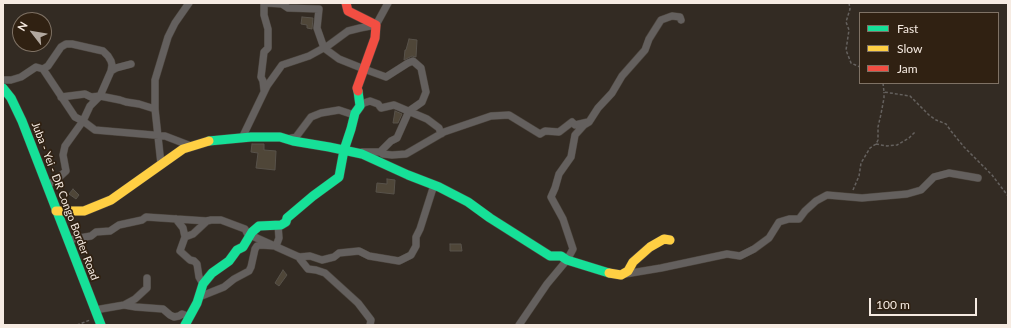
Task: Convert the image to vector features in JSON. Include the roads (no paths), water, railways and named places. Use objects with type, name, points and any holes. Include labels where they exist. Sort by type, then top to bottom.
[{"type":"street","points":[[161,164],[155,109],[155,80],[168,37],[175,23],[189,3]]},
{"type":"street","points":[[264,90],[261,77],[264,52],[268,48],[268,29],[264,14],[265,3],[282,4],[288,8],[319,9],[317,28],[324,48],[339,58],[386,77],[413,61],[421,68],[426,92],[422,102],[409,111],[397,138],[391,140],[380,152]]},
{"type":"street","points":[[346,3],[348,11],[376,25]]},
{"type":"street","points":[[360,106],[357,88],[375,38],[376,25],[388,3]]},
{"type":"street","points":[[519,325],[547,284],[567,260],[573,249],[563,219],[550,197],[555,188],[559,174],[571,157],[575,135],[584,125],[589,122],[598,108],[612,93],[622,76],[645,50],[661,20],[672,16],[680,17],[681,20]]},
{"type":"street","points":[[242,138],[264,90],[282,65],[309,56],[324,48],[348,31],[376,25]]},
{"type":"street","points":[[43,69],[48,66],[61,47],[66,44],[103,51],[112,61],[111,71],[100,96],[90,106],[83,121],[65,146],[63,155],[66,171],[55,181],[47,185]]},
{"type":"street","points":[[111,71],[131,64]]},
{"type":"street","points":[[3,80],[11,80],[21,77],[36,67],[43,69],[75,117],[95,130],[165,136],[192,147]]},
{"type":"street","name":"Juba - Yei - DR Congo Border Road","points":[[3,88],[11,98],[19,115],[98,317]]},
{"type":"street","points":[[61,97],[85,94],[91,97],[100,96],[155,109]]},
{"type":"street","points":[[124,305],[163,309],[174,317],[182,314],[188,321],[197,303],[203,284],[212,273],[229,261],[238,250],[243,247],[252,232],[259,226],[281,224],[286,222],[287,218],[339,176],[344,150],[354,115],[364,103],[370,101],[378,104],[381,108],[394,105],[409,111],[434,124],[439,128],[441,134]]},
{"type":"street","points":[[288,139],[296,137],[311,117],[321,113],[339,110],[354,115]]},
{"type":"street","points":[[354,152],[380,152],[383,154],[392,155],[406,154],[444,132],[491,116],[509,114],[540,134],[546,131],[559,132],[572,122],[575,124],[589,122]]},
{"type":"street","points":[[56,211],[84,211],[111,200],[183,149],[209,141],[251,137],[280,137],[362,154],[408,176],[434,185],[468,202],[490,218],[522,236],[550,256],[561,256],[567,260],[602,271],[621,275],[727,254],[740,256],[769,238],[779,222],[789,219],[799,219],[805,211],[827,195],[862,198],[907,194],[922,190],[934,177],[949,173],[978,178]]},
{"type":"street","points":[[299,257],[310,256],[322,260],[334,257],[338,253],[359,251],[369,256],[398,261],[411,255],[416,246],[416,237],[434,185]]},
{"type":"street","points":[[68,240],[91,236],[96,232],[110,231],[119,225],[142,220],[146,217],[207,221],[221,220],[245,229],[250,236],[299,257],[308,268],[325,273],[358,303],[371,320],[370,325]]},
{"type":"street","points":[[176,219],[183,228],[185,237],[180,251],[197,264],[199,277],[203,284]]},
{"type":"street","points":[[185,237],[193,234],[207,221]]},
{"type":"street","points":[[276,246],[279,238],[278,224]]},
{"type":"street","points":[[621,275],[628,271],[634,262],[650,247],[664,239],[670,240]]},
{"type":"street","points":[[199,297],[224,287],[234,279],[249,271],[257,246],[276,246]]},
{"type":"street","points":[[98,317],[135,299],[147,288],[147,278]]}]
